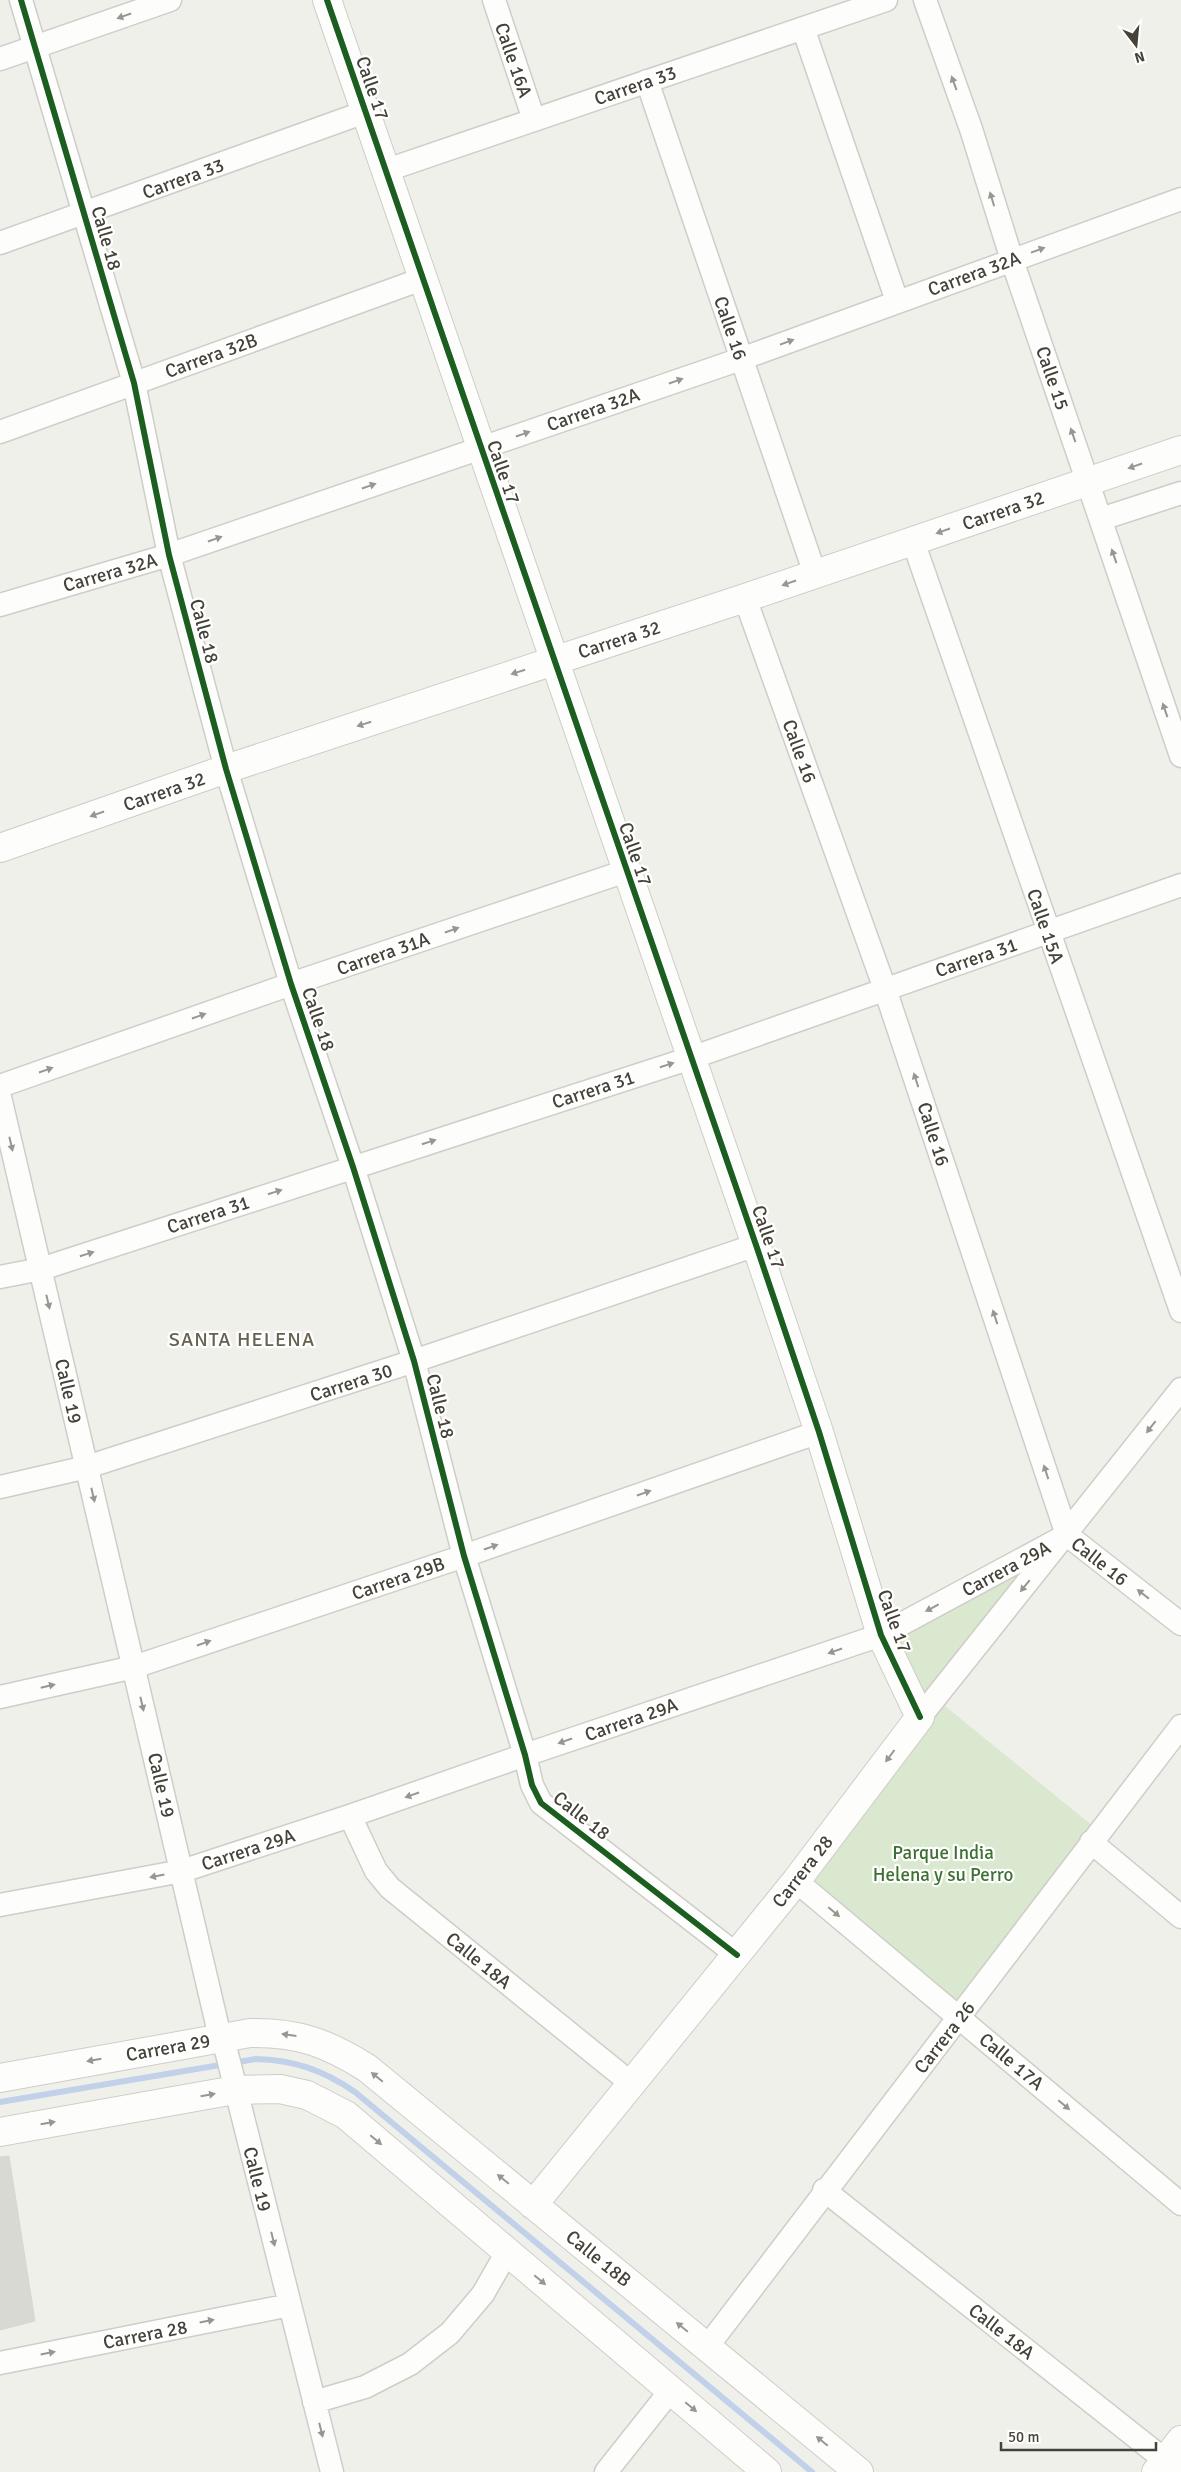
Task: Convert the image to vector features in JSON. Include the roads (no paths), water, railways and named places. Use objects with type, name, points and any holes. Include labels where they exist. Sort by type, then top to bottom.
[{"type":"street","name":"Calle 18","points":[[21,0],[134,383],[169,555],[226,770],[291,984],[353,1167],[414,1361],[464,1556],[525,1755],[532,1785],[541,1803],[737,1955]]},
{"type":"street","points":[[0,59],[170,0]]},
{"type":"street","name":"Calle 17","points":[[327,0],[384,171],[756,1244],[819,1432],[881,1635],[920,1717]]},
{"type":"street","name":"Calle 16A","points":[[494,0],[534,120]]},
{"type":"street","name":"Carrera 33","points":[[384,171],[886,0]]},
{"type":"street","name":"Calle 15","points":[[925,0],[1181,756]]},
{"type":"street","points":[[803,28],[897,300]]},
{"type":"street","name":"Calle 16","points":[[648,81],[815,574]]},
{"type":"street","name":"Carrera 33","points":[[0,243],[365,112]]},
{"type":"street","name":"Carrera 32A","points":[[0,604],[169,555],[741,359],[897,300],[1181,199]]},
{"type":"street","name":"Carrera 32B","points":[[0,432],[422,279]]},
{"type":"street","name":"Carrera 32","points":[[0,848],[226,770],[745,598],[1181,450]]},
{"type":"street","points":[[1102,519],[1181,493]]},
{"type":"street","name":"Calle 15A","points":[[912,541],[1181,1311]]},
{"type":"street","name":"Calle 16","points":[[745,598],[885,989],[1067,1534],[1181,1624]]},
{"type":"street","name":"Carrera 31A","points":[[0,1086],[291,984],[626,871]]},
{"type":"street","name":"Carrera 31","points":[[0,1277],[40,1269],[691,1058],[1181,885]]},
{"type":"street","name":"Calle 19","points":[[0,1097],[223,2041],[332,2472]]},
{"type":"street","name":"Carrera 30","points":[[0,1487],[87,1467],[414,1361],[756,1244]]},
{"type":"street","name":"Carrera 29A","points":[[0,1905],[182,1871],[350,1816],[881,1635],[1067,1534],[1181,1389]]},
{"type":"street","name":"Carrera 29B","points":[[0,1697],[134,1667],[464,1556],[819,1432]]},
{"type":"street","name":"Carrera 28","points":[[534,2205],[796,1881],[920,1717],[1067,1534]]},
{"type":"street","name":"Carrera 26","points":[[707,2347],[824,2190],[960,2017],[1091,1842],[1181,1726]]},
{"type":"street","name":"Calle 18A","points":[[350,1816],[376,1871],[390,1888],[632,2084]]},
{"type":"street","points":[[1091,1842],[1181,1917]]},
{"type":"street","name":"Calle 17A","points":[[796,1881],[1181,2204]]},
{"type":"street","name":"Carrera 29","points":[[0,2078],[273,2033],[304,2037],[336,2049]]},
{"type":"street","name":"Calle 18B","points":[[336,2049],[366,2068],[859,2472]]},
{"type":"street","points":[[0,2132],[234,2082],[307,2095],[346,2115],[767,2472]]},
{"type":"street","name":"Calle 18A","points":[[824,2190],[1170,2461]]},
{"type":"street","points":[[314,2402],[365,2387],[410,2364],[450,2333],[483,2294],[507,2252]]},
{"type":"street","name":"Carrera 28","points":[[0,2363],[290,2305]]},
{"type":"street","points":[[606,2472],[671,2390]]},
{"type":"waterway","points":[[0,2102],[256,2059],[283,2061],[320,2072],[355,2092],[812,2472]]},
{"type":"district","name":"SANTA HELENA","points":[[242,1339]]},
{"type":"park label","name":"Parque India Helena y su Perro","points":[[943,1863]]}]
